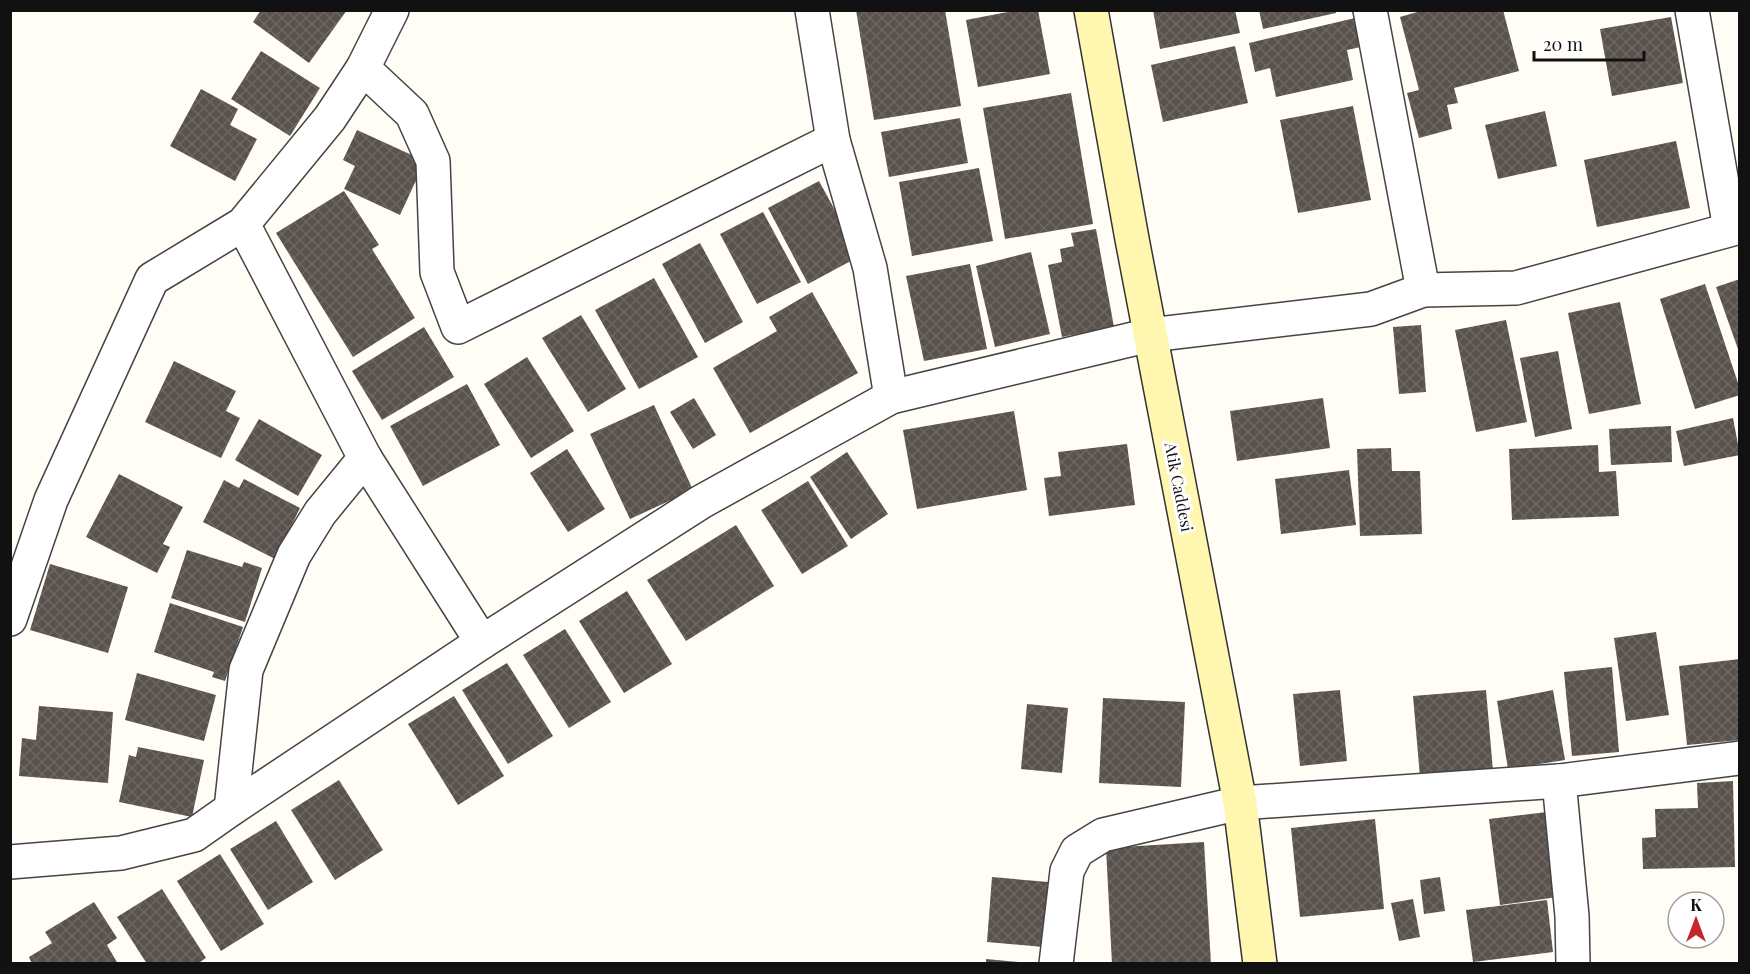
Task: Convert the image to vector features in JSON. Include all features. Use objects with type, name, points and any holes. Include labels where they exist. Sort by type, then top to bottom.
[{"type":"street","points":[[10,619],[51,500],[152,279],[243,224],[330,118],[363,68],[392,10]]},
{"type":"street","points":[[812,10],[833,140],[870,268],[891,397]]},
{"type":"street","name":"Atik Caddesi","points":[[1091,10],[1150,335],[1240,803],[1260,963]]},
{"type":"street","points":[[1370,10],[1423,290]]},
{"type":"street","points":[[10,862],[121,853],[194,835],[482,642],[701,502],[891,397],[1150,335],[1371,309],[1423,290],[1516,288],[1735,228],[1692,10]]},
{"type":"street","points":[[363,68],[412,114],[433,161],[437,272],[458,327],[833,140]]},
{"type":"street","points":[[243,224],[365,458],[482,642]]},
{"type":"street","points":[[231,809],[246,670],[294,555],[320,513],[365,458]]},
{"type":"street","points":[[1056,963],[1067,871],[1077,851],[1103,835],[1240,803],[1559,781],[1740,758]]},
{"type":"street","points":[[1559,781],[1572,916],[1573,963]]},
{"type":"building","points":[[261,10],[347,10],[309,63],[253,22]]},
{"type":"building","points":[[856,10],[945,10],[961,106],[874,120]]},
{"type":"building","points":[[1018,10],[1038,10],[1050,74],[978,87],[966,20]]},
{"type":"building","points":[[1153,10],[1235,10],[1240,33],[1160,49]]},
{"type":"building","points":[[1259,10],[1336,10],[1336,13],[1263,29]]},
{"type":"building","points":[[1424,10],[1503,10],[1519,71],[1454,88],[1458,103],[1447,105],[1452,129],[1419,138],[1407,93],[1419,90],[1400,17]]},
{"type":"building","points":[[1671,17],[1683,83],[1612,96],[1600,29]]},
{"type":"building","points":[[1355,18],[1361,47],[1347,50],[1353,80],[1276,97],[1270,68],[1255,72],[1249,43]]},
{"type":"building","points":[[1235,46],[1248,103],[1163,122],[1151,65]]},
{"type":"building","points":[[261,51],[320,88],[290,136],[231,99]]},
{"type":"building","points":[[201,89],[238,109],[230,125],[257,139],[235,181],[170,146]]},
{"type":"building","points":[[1071,93],[1093,224],[1005,239],[983,108]]},
{"type":"building","points":[[1353,106],[1371,200],[1298,213],[1280,120]]},
{"type":"building","points":[[1545,111],[1557,166],[1498,179],[1485,125]]},
{"type":"building","points":[[960,118],[968,163],[889,177],[881,132]]},
{"type":"building","points":[[357,130],[425,161],[400,215],[344,189],[355,166],[343,160]]},
{"type":"building","points":[[1676,141],[1690,208],[1597,227],[1584,160]]},
{"type":"building","points":[[979,168],[993,241],[912,256],[899,182]]},
{"type":"building","points":[[819,181],[860,256],[808,284],[768,208]]},
{"type":"building","points":[[344,191],[379,245],[372,249],[415,318],[353,357],[276,233]]},
{"type":"building","points":[[763,212],[801,282],[757,304],[720,234]]},
{"type":"building","points":[[1096,229],[1114,327],[1062,337],[1048,265],[1062,262],[1060,249],[1074,246],[1071,233]]},
{"type":"building","points":[[700,243],[743,322],[705,343],[662,264]]},
{"type":"building","points":[[1031,252],[1050,334],[995,347],[976,266]]},
{"type":"building","points":[[970,264],[987,349],[924,361],[906,276]]},
{"type":"building","points":[[654,278],[698,357],[639,389],[595,310]]},
{"type":"building","points":[[1740,279],[1740,352],[1739,352],[1716,287]]},
{"type":"building","points":[[1705,284],[1740,389],[1740,395],[1695,409],[1660,299]]},
{"type":"building","points":[[812,292],[858,373],[750,433],[713,368],[777,331],[769,317]]},
{"type":"building","points":[[1620,302],[1641,404],[1589,414],[1568,313]]},
{"type":"building","points":[[581,315],[626,389],[588,412],[542,338]]},
{"type":"building","points":[[1506,320],[1527,422],[1476,432],[1455,330]]},
{"type":"building","points":[[1421,325],[1426,392],[1399,394],[1393,327]]},
{"type":"building","points":[[424,327],[454,377],[382,420],[352,371]]},
{"type":"building","points":[[1558,351],[1572,429],[1535,437],[1520,358]]},
{"type":"building","points":[[527,357],[574,431],[531,458],[484,384]]},
{"type":"building","points":[[174,361],[236,391],[226,411],[240,418],[221,458],[145,422]]},
{"type":"building","points":[[467,384],[500,445],[423,486],[390,426]]},
{"type":"building","points":[[694,398],[716,435],[693,449],[670,412]]},
{"type":"building","points":[[1323,398],[1330,448],[1237,461],[1230,411]]},
{"type":"building","points":[[654,405],[693,490],[630,519],[590,434]]},
{"type":"building","points":[[1014,411],[1027,490],[917,509],[903,430]]},
{"type":"building","points":[[1733,418],[1740,455],[1684,466],[1676,431]]},
{"type":"building","points":[[259,419],[322,455],[298,496],[235,460]]},
{"type":"building","points":[[1671,426],[1672,462],[1611,465],[1609,429]]},
{"type":"building","points":[[1127,444],[1135,505],[1049,516],[1044,478],[1061,476],[1058,452]]},
{"type":"building","points":[[1598,445],[1599,472],[1616,471],[1619,516],[1512,520],[1509,449]]},
{"type":"building","points":[[1391,448],[1392,471],[1420,471],[1422,534],[1360,536],[1357,449]]},
{"type":"building","points":[[567,449],[605,509],[568,532],[530,473]]},
{"type":"building","points":[[847,452],[888,514],[851,539],[810,477]]},
{"type":"building","points":[[1349,470],[1356,525],[1281,534],[1275,479]]},
{"type":"building","points":[[119,474],[183,507],[163,544],[170,547],[157,573],[86,537]]},
{"type":"building","points":[[244,479],[300,508],[275,559],[203,522],[224,480],[239,488]]},
{"type":"building","points":[[808,481],[848,546],[802,574],[761,510]]},
{"type":"building","points":[[736,525],[774,586],[686,641],[647,580]]},
{"type":"building","points":[[187,550],[242,567],[244,562],[262,568],[245,622],[171,598]]},
{"type":"building","points":[[50,564],[128,587],[108,653],[30,630]]},
{"type":"building","points":[[627,591],[672,664],[624,693],[579,621]]},
{"type":"building","points":[[170,603],[243,627],[225,681],[212,677],[214,672],[154,652]]},
{"type":"building","points":[[565,629],[611,702],[569,728],[523,655]]},
{"type":"building","points":[[1656,632],[1669,715],[1626,721],[1614,638]]},
{"type":"building","points":[[1740,659],[1740,740],[1687,745],[1679,666]]},
{"type":"building","points":[[507,663],[553,736],[508,764],[462,690]]},
{"type":"building","points":[[1612,667],[1619,752],[1572,756],[1564,672]]},
{"type":"building","points":[[137,673],[216,695],[204,741],[125,720]]},
{"type":"building","points":[[1340,690],[1347,761],[1300,766],[1293,694]]},
{"type":"building","points":[[1486,690],[1493,771],[1420,777],[1413,696]]},
{"type":"building","points":[[1553,690],[1565,760],[1508,769],[1497,701]]},
{"type":"building","points":[[454,696],[504,776],[458,805],[408,724]]},
{"type":"building","points":[[1103,698],[1185,702],[1181,787],[1099,783]]},
{"type":"building","points":[[1027,704],[1068,708],[1062,773],[1021,769]]},
{"type":"building","points":[[39,706],[113,712],[108,783],[19,776],[22,738],[36,740]]},
{"type":"building","points":[[138,747],[204,760],[192,817],[119,802],[129,755],[136,757]]},
{"type":"building","points":[[339,780],[383,850],[335,880],[291,810]]},
{"type":"building","points":[[1733,781],[1735,867],[1643,869],[1642,838],[1656,837],[1655,809],[1698,808],[1697,783]]},
{"type":"building","points":[[1547,812],[1558,897],[1500,905],[1489,819]]},
{"type":"building","points":[[1375,819],[1384,909],[1300,917],[1291,828]]},
{"type":"building","points":[[276,821],[313,882],[268,910],[230,849]]},
{"type":"building","points":[[1204,842],[1211,964],[1112,964],[1106,848]]},
{"type":"building","points":[[220,854],[264,924],[221,951],[177,881]]},
{"type":"building","points":[[992,877],[1048,882],[1043,947],[987,942]]},
{"type":"building","points":[[1440,877],[1445,911],[1424,914],[1420,880]]},
{"type":"building","points":[[162,889],[206,958],[197,964],[147,964],[117,917]]},
{"type":"building","points":[[1413,899],[1420,937],[1399,941],[1391,903]]},
{"type":"building","points":[[1547,900],[1553,952],[1473,962],[1466,910]]},
{"type":"building","points":[[94,902],[117,938],[107,945],[118,964],[32,964],[29,957],[52,943],[45,932]]},
{"type":"building","points":[[986,959],[1019,962],[1019,964],[986,964]]}]
